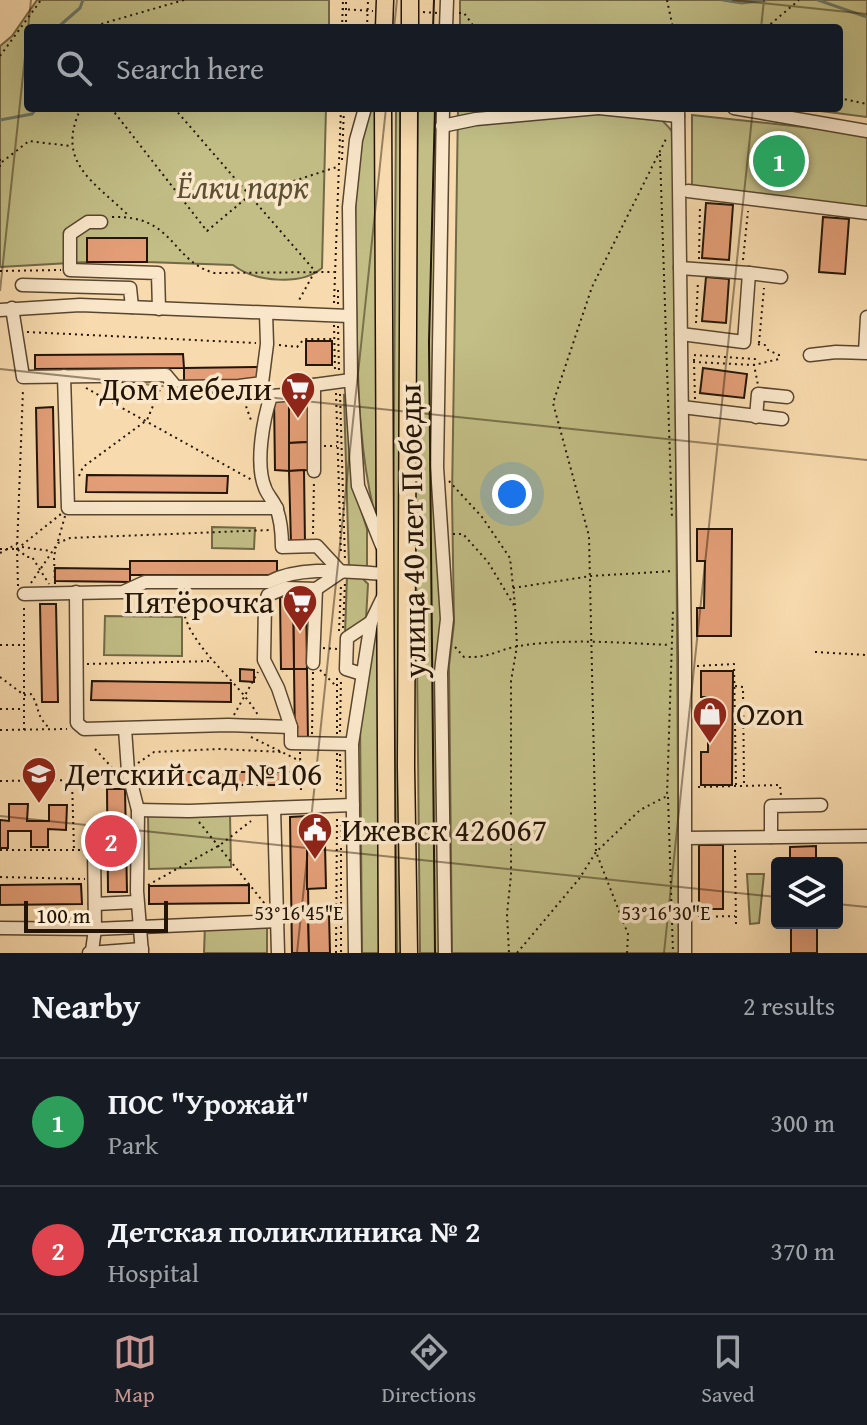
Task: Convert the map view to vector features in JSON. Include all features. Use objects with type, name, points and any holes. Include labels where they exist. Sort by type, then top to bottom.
[{"type":"main road","points":[[384,24],[385,0]]},
{"type":"main road","points":[[410,0],[410,24]]},
{"type":"main road","name":"улица 40 лет Победы","points":[[383,112],[387,953]]},
{"type":"main road","name":"улица 40 лет Победы","points":[[409,112],[406,766],[409,953]]},
{"type":"street","name":"улица 40 лет Победы","points":[[364,112],[356,140],[340,316],[342,381],[358,486],[385,553]]},
{"type":"street","name":"улица 40 лет Победы","points":[[443,112],[437,467],[447,619],[441,672],[445,953]]},
{"type":"street","points":[[442,126],[476,119],[554,112]]},
{"type":"street","points":[[678,112],[681,334],[688,406],[684,570],[685,953]]},
{"type":"street","points":[[757,112],[867,131]]},
{"type":"street","points":[[688,191],[867,213]]},
{"type":"street","points":[[102,220],[88,222],[70,234],[70,270],[158,273],[159,309]]},
{"type":"street","points":[[680,268],[781,277]]},
{"type":"street","points":[[128,272],[132,307]]},
{"type":"street","points":[[681,334],[744,342],[749,273]]},
{"type":"street","points":[[22,285],[130,288]]},
{"type":"street","points":[[266,313],[267,344],[262,383],[176,387],[166,375],[23,377],[16,331],[6,309],[80,305],[340,316]]},
{"type":"street","points":[[810,355],[866,353],[867,317]]},
{"type":"street","points":[[64,376],[68,508],[277,508]]},
{"type":"street","points":[[342,381],[314,385],[297,394],[271,396],[265,413],[261,448],[264,486],[277,508],[282,547],[317,546],[343,572]]},
{"type":"street","points":[[314,385],[314,474]]},
{"type":"street","points":[[756,417],[758,394],[787,397]]},
{"type":"street","points":[[688,406],[782,419]]},
{"type":"street","points":[[343,572],[316,589],[285,588],[268,595],[265,603],[264,660],[278,688],[291,727],[291,743],[343,744]]},
{"type":"street","points":[[24,594],[123,592],[145,582],[269,582],[284,574],[385,574]]},
{"type":"street","points":[[313,667],[316,589]]},
{"type":"street","points":[[76,592],[77,723],[84,729],[228,725],[291,727]]},
{"type":"street","name":"улица 40 лет Победы","points":[[355,953],[344,805],[343,744],[362,674],[371,622],[385,595]]},
{"type":"street","points":[[362,674],[346,669],[347,638],[371,622]]},
{"type":"street","points":[[94,848],[95,929],[90,952],[142,951],[137,897],[138,810],[130,788],[125,729]]},
{"type":"street","points":[[138,810],[344,805]]},
{"type":"street","points":[[771,837],[771,806],[821,805]]},
{"type":"street","points":[[271,808],[278,953]]},
{"type":"street","points":[[686,838],[867,836]]},
{"type":"street","points":[[95,904],[137,897]]},
{"type":"street","points":[[0,928],[95,929],[278,921]]},
{"type":"path","points":[[0,56],[41,0]]},
{"type":"path","points":[[101,24],[184,0]]},
{"type":"path","points":[[344,0],[344,24]]},
{"type":"path","points":[[367,24],[368,0]]},
{"type":"path","points":[[667,0],[672,24]]},
{"type":"path","points":[[771,24],[799,0]]},
{"type":"path","points":[[447,6],[464,13],[472,24]]},
{"type":"path","points":[[344,9],[368,11]]},
{"type":"path","points":[[843,99],[867,104]]},
{"type":"path","points":[[80,112],[71,146],[76,162],[130,217]]},
{"type":"path","points":[[114,112],[207,231],[250,195],[340,166]]},
{"type":"path","points":[[177,112],[315,271]]},
{"type":"path","points":[[342,112],[337,272],[340,316],[337,339],[342,381],[342,655]]},
{"type":"path","points":[[627,953],[628,934],[596,852],[589,536],[553,403],[592,287],[678,112]]},
{"type":"path","points":[[0,168],[1,161],[29,141],[71,146]]},
{"type":"path","points":[[660,151],[672,524]]},
{"type":"path","points":[[102,220],[130,217],[155,225],[198,268],[214,273],[337,272]]},
{"type":"path","points":[[0,271],[70,270]]},
{"type":"path","points":[[291,314],[315,271]]},
{"type":"path","points":[[759,344],[764,288]]},
{"type":"path","points":[[16,331],[297,347],[304,339],[337,339]]},
{"type":"path","points":[[694,362],[762,365],[779,359],[779,355],[765,345],[744,342]]},
{"type":"path","points":[[688,406],[694,355],[755,359],[758,394]]},
{"type":"path","points":[[78,481],[83,467],[147,420],[166,375]]},
{"type":"path","points":[[64,376],[264,486]]},
{"type":"path","points":[[23,377],[17,583],[24,594],[24,730]]},
{"type":"path","points":[[339,637],[343,572],[337,446],[342,381]]},
{"type":"path","points":[[239,386],[252,423]]},
{"type":"path","points":[[315,446],[337,446]]},
{"type":"path","points":[[437,467],[482,517],[510,558],[517,646],[511,681],[509,953]]},
{"type":"path","points":[[313,546],[314,474]]},
{"type":"path","points":[[18,546],[27,539],[33,539],[68,508]]},
{"type":"path","points":[[55,593],[54,557],[68,508]]},
{"type":"path","points":[[24,594],[58,543],[70,538],[282,530]]},
{"type":"path","points":[[463,534],[488,562],[515,607]]},
{"type":"path","points":[[18,546],[27,557],[32,557],[55,593]]},
{"type":"path","points":[[0,551],[18,546],[52,551]]},
{"type":"path","points":[[513,588],[591,576],[684,570]]},
{"type":"path","points":[[123,592],[182,610],[193,634],[231,682],[246,695],[265,727]]},
{"type":"path","points":[[673,601],[667,796],[673,953]]},
{"type":"path","points":[[445,638],[464,657],[485,658],[517,646],[593,642],[672,645]]},
{"type":"path","points":[[0,645],[24,645]]},
{"type":"path","points":[[672,645],[685,662],[734,664],[736,786]]},
{"type":"path","points":[[314,648],[338,649]]},
{"type":"path","points":[[815,652],[867,655]]},
{"type":"path","points":[[264,660],[228,725],[300,761]]},
{"type":"path","points":[[77,664],[214,661]]},
{"type":"path","points":[[313,667],[336,687]]},
{"type":"path","points":[[311,744],[313,667]]},
{"type":"path","points":[[341,669],[344,805],[341,953]]},
{"type":"path","points":[[337,674],[343,744]]},
{"type":"path","points":[[0,677],[24,695],[31,694],[36,701],[38,717],[51,729]]},
{"type":"path","points":[[735,686],[743,687],[744,786]]},
{"type":"path","points":[[0,709],[24,709]]},
{"type":"path","points":[[0,730],[84,729]]},
{"type":"path","points":[[95,749],[130,788]]},
{"type":"path","points":[[128,771],[154,752],[219,749],[283,752]]},
{"type":"path","points":[[300,753],[301,807]]},
{"type":"path","points":[[0,781],[72,780],[74,850]]},
{"type":"path","points":[[686,788],[780,785],[781,806]]},
{"type":"path","points":[[517,953],[579,879],[596,852],[640,810],[667,796]]},
{"type":"path","points":[[336,953],[344,805]]},
{"type":"path","points":[[137,897],[220,845],[271,808]]},
{"type":"path","points":[[189,811],[220,845],[278,921]]},
{"type":"path","points":[[735,845],[736,925]]},
{"type":"path","points":[[0,850],[94,848]]},
{"type":"path","points":[[0,877],[95,879]]},
{"type":"path","points":[[686,917],[736,916]]},
{"type":"green space","name":"Ёлки парк","points":[[37,0],[329,0],[329,24],[24,24],[24,112],[326,112],[322,268],[302,278],[278,280],[253,275],[233,265],[147,262],[147,238],[87,238],[87,262],[0,267],[0,46],[12,36]]},
{"type":"green space","points":[[460,0],[867,0],[867,117],[828,112],[843,112],[843,24],[460,24]]},
{"type":"green space","points":[[369,112],[376,112],[376,519],[365,464],[357,354],[356,202]]},
{"type":"green space","points":[[396,112],[400,112],[401,953],[397,953],[393,571]]},
{"type":"green space","points":[[418,112],[439,112],[437,180],[444,532],[441,953],[420,953],[414,363]]},
{"type":"green space","points":[[458,112],[656,112],[674,135],[679,953],[452,953],[449,666],[454,623],[452,497]]},
{"type":"green space","points":[[692,115],[867,134],[867,207],[692,188]]},
{"type":"green space","points":[[344,395],[348,396],[353,484],[367,529],[367,565],[364,569],[349,569]]},
{"type":"green space","points":[[212,527],[255,528],[254,549],[212,548]]},
{"type":"green space","points":[[347,576],[362,578],[368,584],[366,619],[345,634]]},
{"type":"green space","points":[[105,616],[182,617],[182,656],[104,655]]},
{"type":"green space","points":[[377,625],[379,953],[362,953],[360,718]]},
{"type":"green space","points":[[230,814],[231,867],[149,869],[148,816]]},
{"type":"green space","points":[[747,874],[764,874],[759,923],[750,924]]},
{"type":"green space","points":[[205,925],[267,926],[267,953],[204,953]]},
{"type":"building","points":[[706,203],[733,205],[729,260],[702,258]]},
{"type":"building","points":[[823,217],[849,219],[845,274],[819,272]]},
{"type":"building","points":[[87,238],[147,238],[147,262],[87,262]]},
{"type":"building","points":[[706,277],[729,279],[726,323],[702,321]]},
{"type":"building","points":[[306,341],[332,341],[332,365],[306,365]]},
{"type":"building","points":[[183,354],[184,368],[35,369],[35,355]]},
{"type":"building","points":[[259,367],[260,382],[184,383],[184,368]]},
{"type":"building","points":[[703,368],[747,374],[744,398],[700,393]]},
{"type":"building","points":[[274,397],[289,397],[289,471],[275,470]]},
{"type":"building","name":"Дом мебели","points":[[289,397],[308,397],[308,442],[289,443]]},
{"type":"building","points":[[53,407],[55,507],[38,507],[36,408]]},
{"type":"building","points":[[308,442],[309,470],[289,471],[289,443]]},
{"type":"building","points":[[304,470],[305,544],[291,544],[289,471]]},
{"type":"building","points":[[87,475],[228,476],[227,493],[86,492]]},
{"type":"building","points":[[697,529],[732,529],[731,636],[697,636],[697,608],[704,608],[705,561],[697,561]]},
{"type":"building","points":[[130,561],[277,561],[277,575],[130,575]]},
{"type":"building","points":[[55,568],[130,569],[130,582],[55,581]]},
{"type":"building","name":"Пятёрочка","points":[[306,596],[307,669],[294,669],[293,597]]},
{"type":"building","points":[[280,597],[293,597],[294,669],[281,669]]},
{"type":"building","points":[[40,604],[56,604],[58,702],[42,702]]},
{"type":"building","points":[[240,669],[254,670],[254,682],[240,681]]},
{"type":"building","points":[[294,669],[307,669],[308,742],[295,742]]},
{"type":"building","points":[[701,671],[733,671],[732,785],[701,785],[701,752],[708,752],[708,697],[701,697]]},
{"type":"building","points":[[92,681],[231,683],[231,702],[91,700]]},
{"type":"building","points":[[151,772],[297,772],[297,785],[151,785]]},
{"type":"building","points":[[107,789],[125,789],[127,892],[108,892]]},
{"type":"building","points":[[9,804],[28,804],[27,821],[49,821],[49,805],[67,805],[66,830],[48,829],[48,847],[31,847],[31,831],[8,831],[8,848],[0,848],[0,820],[9,821]]},
{"type":"building","points":[[307,816],[309,953],[292,953],[290,817]]},
{"type":"building","points":[[306,820],[324,820],[325,845],[307,845]]},
{"type":"building","points":[[307,845],[325,845],[326,888],[307,889]]},
{"type":"building","points":[[699,845],[723,845],[723,909],[699,909]]},
{"type":"building","points":[[816,846],[816,857],[790,857],[790,847]]},
{"type":"building","points":[[81,884],[82,904],[0,905],[0,885]]},
{"type":"building","points":[[249,885],[249,903],[149,904],[149,886]]},
{"type":"building","points":[[308,913],[329,913],[330,953],[309,953]]},
{"type":"building","points":[[791,929],[817,929],[817,953],[791,953]]},
{"type":"waterway","points":[[62,24],[80,8],[83,0]]},
{"type":"waterway","points":[[723,0],[742,3],[766,0]]},
{"type":"waterway","points":[[818,0],[867,17]]},
{"type":"waterway","points":[[0,120],[34,112]]},
{"type":"tram line","points":[[433,24],[434,0]]},
{"type":"tram line","points":[[435,112],[429,342],[435,953]]},
{"type":"place","name":"ПОС \"Урожай\"","points":[[779,161]]},
{"type":"place","name":"Дом мебели","points":[[298,420]]},
{"type":"place","name":"Пятёрочка","points":[[300,633]]},
{"type":"place","name":"Ozon","points":[[710,745]]},
{"type":"place","name":"Детский сад №106","points":[[39,805]]},
{"type":"place","name":"Детская поликлиника № 2","points":[[111,841]]},
{"type":"place","name":"Ижевск 426067","points":[[315,861]]}]
